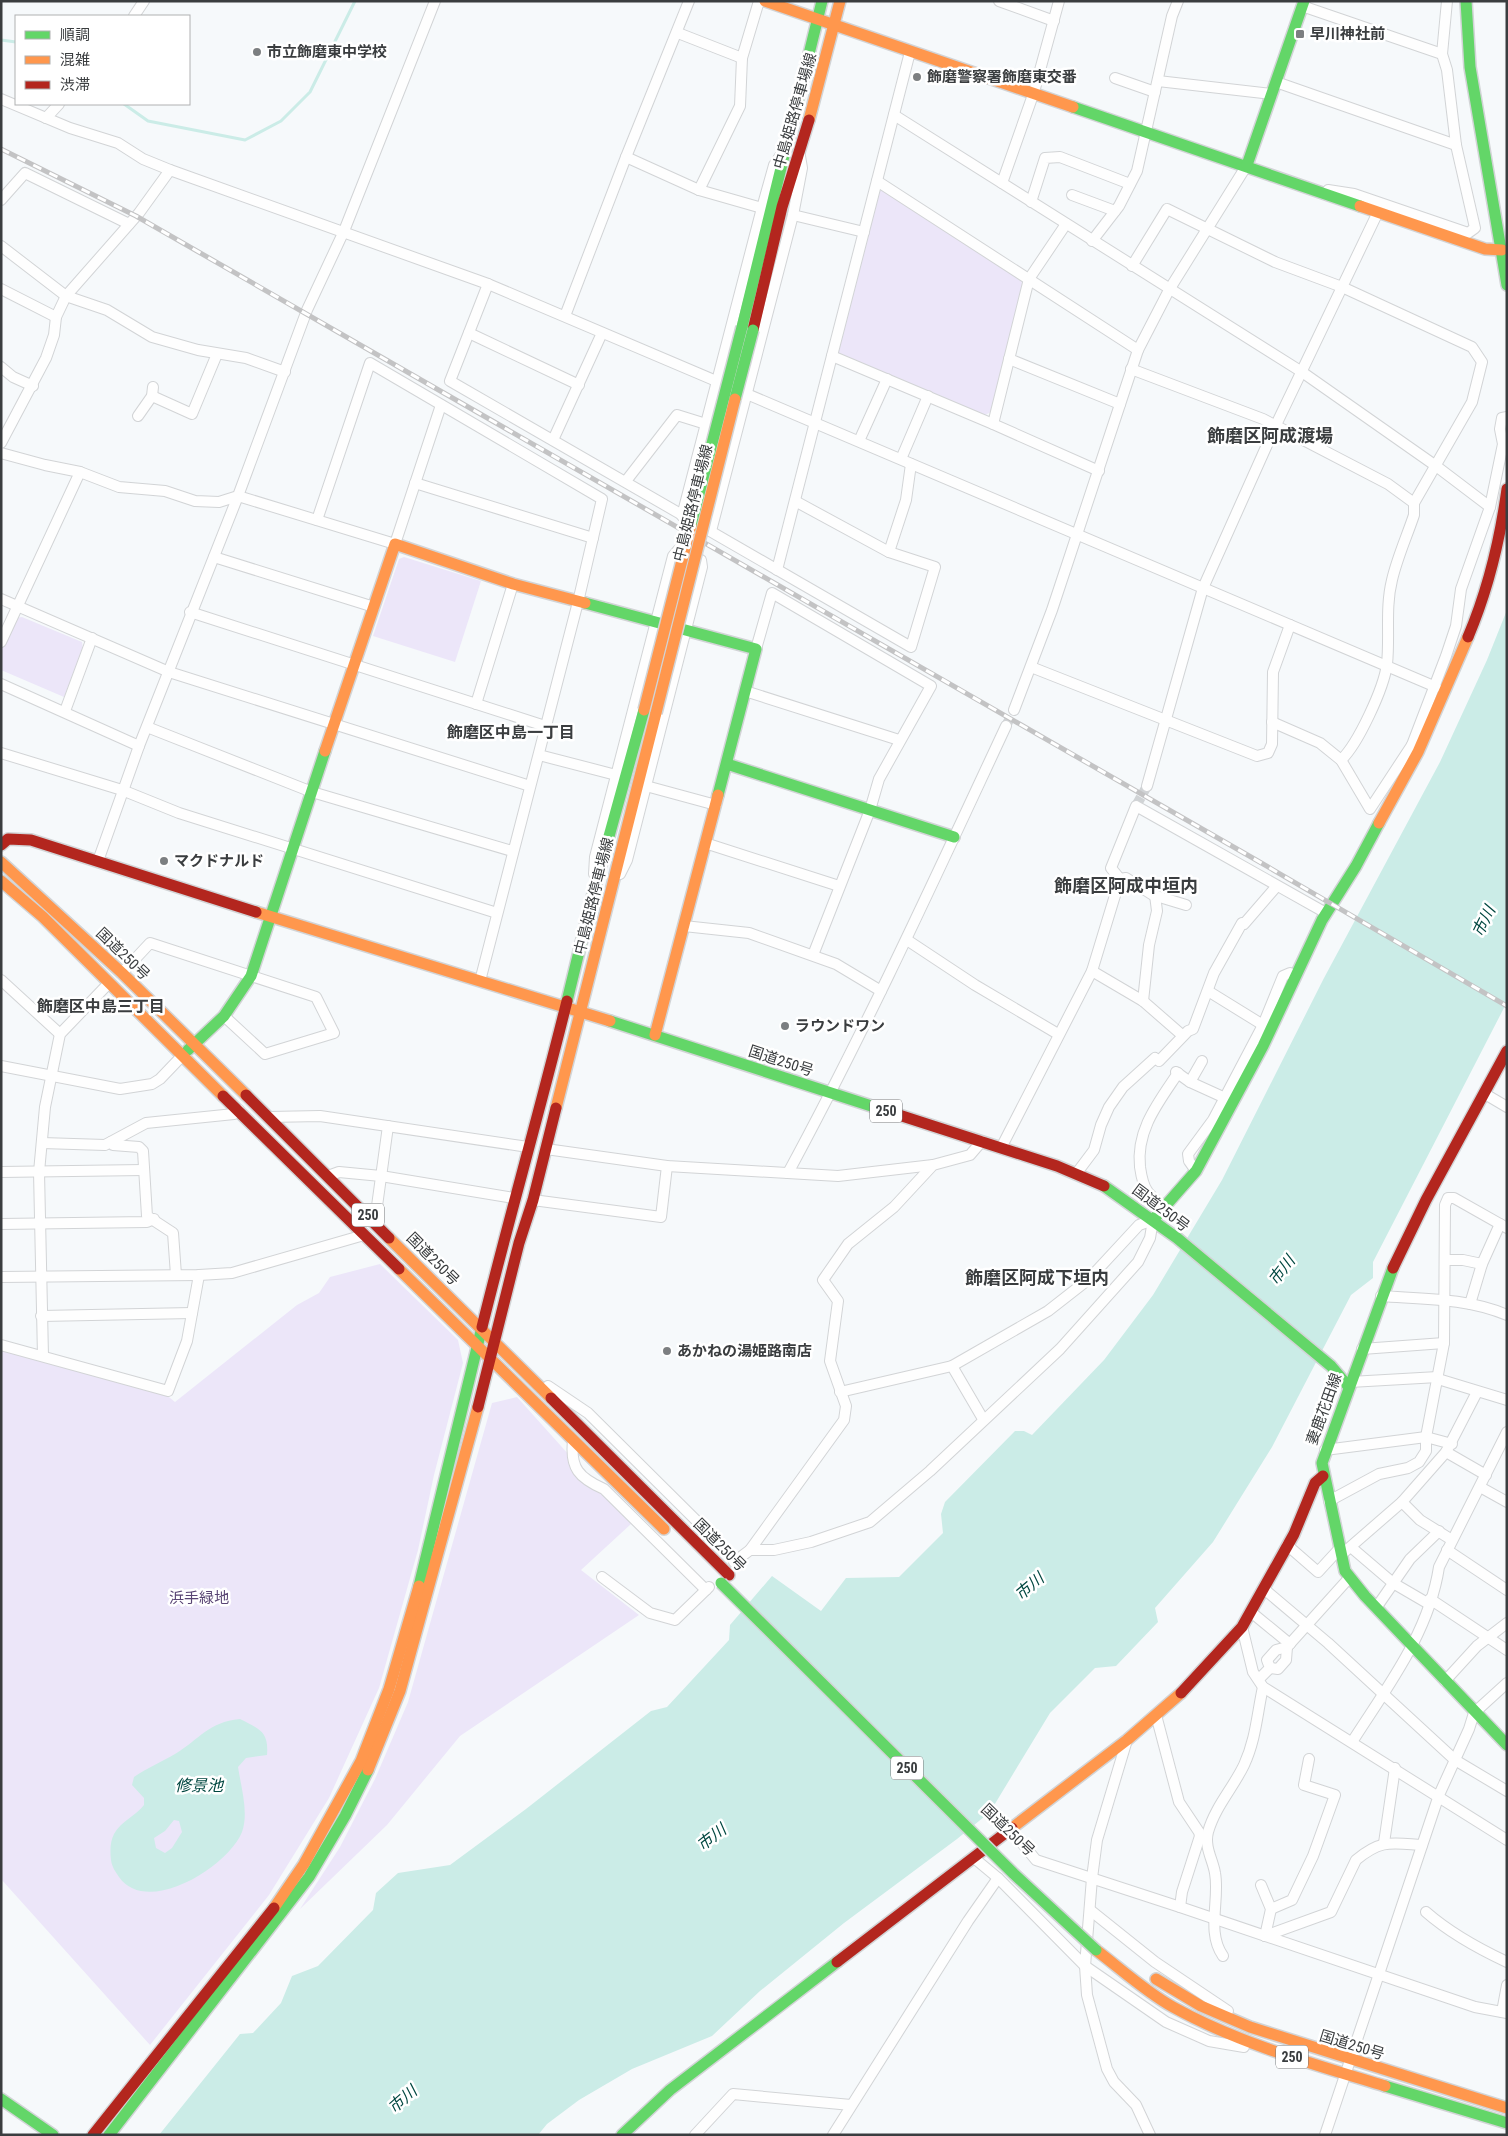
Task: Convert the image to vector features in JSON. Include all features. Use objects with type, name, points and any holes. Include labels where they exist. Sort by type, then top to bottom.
[{"type":"main road","points":[[765,1],[910,52],[1034,92],[1484,249],[1502,250]]},
{"type":"main road","name":"中島姫路停車場線","points":[[399,1676],[492,1358],[519,1243],[534,1200],[656,713],[748,328],[784,150],[822,1]]},
{"type":"main road","name":"中島姫路停車場線","points":[[399,1676],[418,1590],[514,1198],[547,1082],[593,894],[748,328],[782,207],[800,152],[840,1]]},
{"type":"main road","points":[[1466,1],[1470,67],[1507,285]]},
{"type":"main road","points":[[1247,166],[1303,3]]},
{"type":"main road","points":[[1153,1220],[1196,1171],[1263,1046],[1326,913],[1356,866],[1415,748],[1471,630],[1488,582],[1502,527],[1507,489]]},
{"type":"main road","points":[[182,1056],[224,1016],[251,976],[292,848],[395,544],[513,584],[687,629],[756,650],[656,1035]]},
{"type":"main road","points":[[727,764],[954,837]]},
{"type":"main road","name":"国道250号","points":[[1,845],[8,839],[31,840],[271,918],[656,1035],[831,1093],[1002,1146],[1076,1174],[1100,1184],[1177,1238],[1332,1366],[1349,1384]]},
{"type":"main road","name":"国道250号","points":[[1,862],[122,973],[370,1217],[533,1380],[716,1583],[1014,1874],[1096,1950],[1171,2006],[1216,2029],[1281,2054],[1507,2122]]},
{"type":"main road","name":"国道250号","points":[[2,883],[44,917],[182,1056],[672,1536]]},
{"type":"main road","name":"妻鹿花田線","points":[[1507,1051],[1426,1200],[1391,1272],[1325,1450],[1322,1463],[1323,1476],[1345,1571],[1376,1608],[1507,1746]]},
{"type":"main road","points":[[622,2135],[670,2090],[1127,1740],[1186,1689],[1242,1627],[1287,1545],[1315,1483],[1323,1476]]},
{"type":"main road","name":"国道250号","points":[[700,1563],[716,1583],[1010,1853]]},
{"type":"main road","points":[[93,2135],[264,1922],[304,1864],[362,1761],[399,1676]]},
{"type":"main road","points":[[109,2135],[274,1925],[309,1877],[345,1816],[371,1763],[399,1676]]},
{"type":"main road","name":"国道250号","points":[[1030,1872],[1098,1938],[1121,1954]]},
{"type":"main road","name":"国道250号","points":[[1144,1971],[1174,1993],[1198,2006],[1256,2029],[1507,2108]]},
{"type":"main road","points":[[1,2099],[53,2135]]},
{"type":"street","points":[[135,15],[144,1]]},
{"type":"street","points":[[98,861],[138,746],[238,496],[308,310],[344,231],[436,1]]},
{"type":"street","points":[[565,316],[689,1]]},
{"type":"street","points":[[699,190],[740,106],[742,58],[759,1]]},
{"type":"street","points":[[999,1],[1054,21]]},
{"type":"street","points":[[1002,184],[1034,92],[1059,1]]},
{"type":"street","points":[[1092,241],[1115,211],[1137,171],[1172,16],[1178,1]]},
{"type":"street","points":[[1296,184],[1354,194],[1468,233],[1475,228],[1456,145],[1447,70],[1442,54],[1447,1]]},
{"type":"street","points":[[1303,3],[1442,54]]},
{"type":"street","points":[[678,33],[742,58]]},
{"type":"street","points":[[778,570],[910,52]]},
{"type":"street","points":[[1115,78],[1155,92]]},
{"type":"street","points":[[1158,81],[1272,94]]},
{"type":"street","points":[[1276,82],[1456,145]]},
{"type":"street","points":[[1,98],[15,104]]},
{"type":"street","points":[[17,105],[46,118],[118,143],[143,159],[170,170],[488,284],[1436,687]]},
{"type":"street","points":[[46,118],[58,105]]},
{"type":"street","points":[[894,115],[1169,290],[1302,372],[1436,466],[1490,507]]},
{"type":"street","points":[[682,516],[774,164],[784,150]]},
{"type":"street","points":[[711,531],[793,215],[802,168],[800,152]]},
{"type":"street","points":[[626,157],[699,190],[762,208]]},
{"type":"street","points":[[1031,202],[1045,158],[1060,157],[1130,184]]},
{"type":"street","points":[[1014,710],[1077,535],[1138,350],[1169,290],[1247,166]]},
{"type":"street","points":[[1,443],[33,386],[54,335],[56,317],[66,296],[129,224],[170,170]]},
{"type":"street","points":[[1,200],[25,173],[129,224]]},
{"type":"street","points":[[877,181],[1138,350]]},
{"type":"street","points":[[1072,195],[1115,211]]},
{"type":"street","points":[[1132,266],[1167,210],[1275,262],[1342,287],[1472,347],[1482,362],[1472,402],[1414,503],[1414,514],[1392,580],[1386,622],[1387,665],[1368,716],[1351,750],[1341,760]]},
{"type":"street","points":[[1147,786],[1203,588],[1275,427],[1378,212]]},
{"type":"street","points":[[793,215],[864,232]]},
{"type":"street","points":[[993,424],[1029,279],[1066,224]]},
{"type":"street","points":[[1,246],[66,296],[107,310],[152,337],[217,354],[246,358],[285,372]]},
{"type":"street","points":[[488,284],[450,380],[911,647],[936,567],[889,552],[795,501]]},
{"type":"street","points":[[1,289],[56,317]]},
{"type":"street","points":[[469,333],[579,386]]},
{"type":"street","points":[[553,440],[602,333]]},
{"type":"street","points":[[138,416],[153,391],[192,414],[217,354]]},
{"type":"street","points":[[832,356],[1099,471]]},
{"type":"street","points":[[1009,359],[1120,404]]},
{"type":"street","points":[[317,520],[370,363],[602,499],[578,602],[539,755],[512,851],[480,981]]},
{"type":"street","points":[[1,367],[13,377],[33,386]]},
{"type":"street","points":[[1131,369],[1263,419],[1275,427],[1388,484],[1414,503]]},
{"type":"street","points":[[859,441],[887,379]]},
{"type":"street","points":[[901,459],[928,396]]},
{"type":"street","points":[[1,453],[80,472],[119,487],[165,491],[195,501],[219,502],[238,496],[395,544],[441,405]]},
{"type":"street","points":[[626,481],[677,415],[706,424]]},
{"type":"street","points":[[1272,722],[1320,743],[1341,760],[1370,809],[1415,748],[1456,626],[1461,589],[1490,507],[1503,444],[1500,428],[1502,418],[1507,417]]},
{"type":"street","points":[[889,552],[906,500],[911,464]]},
{"type":"street","points":[[1,642],[80,472]]},
{"type":"street","points":[[415,483],[593,538]]},
{"type":"street","points":[[593,894],[595,857],[674,556],[678,550],[701,560],[702,568],[627,860],[610,893]]},
{"type":"street","points":[[214,557],[374,607]]},
{"type":"street","points":[[476,704],[513,584]]},
{"type":"street","points":[[756,650],[772,594],[931,686],[899,740],[879,779],[870,810],[813,955]]},
{"type":"street","points":[[1,599],[169,672],[530,786]]},
{"type":"street","points":[[190,612],[545,726]]},
{"type":"street","points":[[1031,666],[1257,756],[1268,753],[1272,744],[1273,672],[1290,625]]},
{"type":"street","points":[[65,711],[92,638]]},
{"type":"street","points":[[1,684],[65,711],[138,746]]},
{"type":"street","points":[[745,691],[899,740]]},
{"type":"street","points":[[788,1173],[831,1093],[907,940],[1006,726]]},
{"type":"street","points":[[147,727],[312,792],[512,851]]},
{"type":"street","points":[[1,753],[122,790],[179,813],[497,913]]},
{"type":"street","points":[[539,755],[616,774]]},
{"type":"street","points":[[646,786],[716,805]]},
{"type":"street","points":[[1120,880],[1111,868],[1136,806],[1276,887],[1326,913]]},
{"type":"street","points":[[706,843],[839,886]]},
{"type":"street","points":[[1120,880],[1126,878],[1155,896],[1186,904]]},
{"type":"street","points":[[1002,1146],[1092,971],[1120,880]]},
{"type":"street","points":[[1076,1174],[1094,1150],[1109,1106],[1123,1087],[1155,1058],[1159,1061],[1182,1035],[1194,1030],[1214,973],[1242,923],[1244,924],[1276,887]]},
{"type":"street","points":[[1143,1001],[1150,936],[1157,911],[1155,896]]},
{"type":"street","points":[[684,926],[749,933],[836,964],[881,991]]},
{"type":"street","points":[[907,940],[1058,1034]]},
{"type":"street","points":[[122,973],[150,943],[316,997],[334,1033],[265,1054],[224,1016]]},
{"type":"street","points":[[1092,971],[1143,1001],[1182,1035]]},
{"type":"street","points":[[1196,1171],[1189,1161],[1188,1154],[1212,1120],[1262,1025],[1282,976],[1290,972],[1295,976]]},
{"type":"street","points":[[1,980],[60,1034]]},
{"type":"street","points":[[43,1356],[39,1172],[45,1107],[60,1034],[109,983]]},
{"type":"street","points":[[1208,990],[1262,1025]]},
{"type":"street","points":[[1,1066],[120,1089],[152,1084],[160,1079],[182,1056]]},
{"type":"street","points":[[1190,1082],[1202,1061]]},
{"type":"street","points":[[1165,1207],[1147,1191],[1141,1174],[1138,1150],[1141,1134],[1153,1111],[1177,1072],[1190,1082],[1223,1097]]},
{"type":"street","points":[[1485,1094],[1507,1107]]},
{"type":"street","points":[[42,1143],[105,1145],[146,1123],[234,1114],[239,1110]]},
{"type":"street","points":[[269,1117],[320,1116],[528,1147]]},
{"type":"street","points":[[370,1217],[377,1206],[388,1126]]},
{"type":"street","points":[[546,1149],[667,1166],[838,1176],[933,1165],[970,1156],[982,1141]]},
{"type":"street","points":[[111,1142],[113,1145],[139,1147],[143,1152],[148,1216],[173,1232],[176,1276]]},
{"type":"street","points":[[533,1380],[548,1386],[588,1413],[735,1561],[750,1550],[844,1420],[846,1406],[830,1361],[838,1301],[823,1280],[848,1244],[894,1207],[933,1165]]},
{"type":"street","points":[[534,1200],[661,1217],[667,1166]]},
{"type":"street","points":[[1,1172],[144,1170]]},
{"type":"street","points":[[328,1176],[339,1172],[381,1176],[514,1198]]},
{"type":"street","points":[[1329,1502],[1379,1474],[1408,1468],[1415,1462],[1419,1462],[1426,1451],[1426,1437],[1444,1343],[1446,1301],[1445,1205],[1448,1198],[1454,1198],[1503,1226],[1482,1264],[1470,1304]]},
{"type":"street","points":[[1,1224],[147,1222],[154,1220]]},
{"type":"street","points":[[750,1550],[774,1550],[811,1542],[870,1522],[930,1471],[1060,1349],[1138,1262],[1150,1238],[1153,1220],[1139,1225],[1088,1279],[1048,1311],[952,1366],[840,1392]]},
{"type":"street","points":[[1,1277],[199,1276],[232,1273],[364,1235]]},
{"type":"street","points":[[1446,1260],[1463,1260],[1482,1264]]},
{"type":"street","points":[[1,1345],[168,1391],[181,1361],[199,1276]]},
{"type":"street","points":[[1381,1296],[1470,1304],[1492,1308],[1507,1315]]},
{"type":"street","points":[[41,1316],[192,1313]]},
{"type":"street","points":[[1362,1349],[1444,1343]]},
{"type":"street","points":[[952,1366],[983,1420]]},
{"type":"street","points":[[1349,1384],[1438,1378],[1507,1400]]},
{"type":"street","points":[[1287,1545],[1318,1572],[1340,1552],[1352,1548],[1402,1502],[1449,1448],[1477,1392]]},
{"type":"street","points":[[1352,1742],[1412,1645],[1436,1586],[1439,1567],[1507,1432]]},
{"type":"street","points":[[1325,1450],[1426,1437],[1449,1448],[1486,1475]]},
{"type":"street","points":[[573,1441],[571,1460],[579,1473],[593,1484],[604,1489],[716,1583],[675,1620],[650,1613],[602,1577]]},
{"type":"street","points":[[1415,1462],[1427,1474]]},
{"type":"street","points":[[1480,1488],[1507,1502]]},
{"type":"street","points":[[1402,1502],[1420,1520],[1452,1540]]},
{"type":"street","points":[[1376,1608],[1410,1559],[1439,1531]]},
{"type":"street","points":[[1352,1548],[1393,1583],[1430,1602],[1507,1650]]},
{"type":"street","points":[[1447,1550],[1507,1590]]},
{"type":"street","points":[[1222,1956],[1216,1941],[1215,1872],[1210,1859],[1207,1834],[1252,1744],[1261,1683],[1270,1668],[1278,1669],[1286,1660],[1288,1646],[1350,1577]]},
{"type":"street","points":[[1264,1589],[1455,1760],[1507,1790]]},
{"type":"street","points":[[1251,1612],[1288,1646]]},
{"type":"street","points":[[1445,1681],[1477,1646],[1488,1639],[1491,1633],[1507,1623]]},
{"type":"street","points":[[1242,1627],[1253,1672],[1261,1683],[1507,1840]]},
{"type":"street","points":[[1325,2135],[1439,1795],[1474,1713],[1507,1684]]},
{"type":"street","points":[[1156,1715],[1173,1787],[1179,1802],[1200,1832],[1182,1892],[1180,1906]]},
{"type":"street","points":[[1127,1740],[1097,1840],[1085,1966],[1087,1995],[1107,2069],[1114,2082],[1136,2105],[1150,2135]]},
{"type":"street","points":[[1271,1909],[1292,1900],[1313,1856],[1335,1794],[1304,1786],[1309,1759]]},
{"type":"street","points":[[1384,1843],[1394,1768]]},
{"type":"street","points":[[1011,1830],[1036,1860],[1180,1906],[1475,2007],[1504,2012],[1507,1984]]},
{"type":"street","points":[[1265,1936],[1331,1912],[1356,1860],[1384,1843],[1422,1845]]},
{"type":"street","points":[[974,1858],[998,1878],[1085,1966],[1166,2022],[1209,2040],[1281,2054]]},
{"type":"street","points":[[833,2135],[968,1921],[998,1878]]},
{"type":"street","points":[[1261,1885],[1271,1909],[1265,1936]]},
{"type":"street","points":[[1090,1910],[1155,1962],[1256,2029]]},
{"type":"street","points":[[1426,1912],[1442,1927],[1507,1962]]},
{"type":"street","points":[[696,2135],[733,2094],[851,2105]]},
{"type":"green space","points":[[883,190],[1021,279],[1023,287],[991,412],[985,415],[838,353],[836,348],[877,191]]},
{"type":"green space","points":[[404,557],[481,581],[455,662],[373,636],[399,559]]},
{"type":"green space","points":[[22,617],[82,642],[83,649],[64,697],[1,670],[1,651],[15,618]]},
{"type":"green space","name":"浜手緑地","points":[[380,1264],[458,1340],[463,1363],[434,1475],[418,1550],[379,1688],[329,1798],[269,1895],[150,2045],[1,1879],[1,1349],[164,1393],[175,1402],[297,1305],[319,1293],[330,1277]]},
{"type":"green space","points":[[517,1397],[631,1524],[581,1570],[639,1615],[460,1736],[387,1825],[300,1909],[340,1847],[375,1779],[408,1702],[492,1403]]},
{"type":"water","name":"市川","points":[[1507,610],[1507,1002],[1373,1262],[1373,1278],[1351,1295],[1272,1447],[1213,1542],[1155,1608],[1158,1622],[1116,1666],[1095,1668],[1050,1713],[990,1812],[957,1839],[844,1923],[760,1991],[712,2036],[632,2069],[579,2100],[547,2124],[538,2135],[159,2135],[240,2034],[253,2033],[281,2003],[292,1976],[318,1966],[373,1910],[376,1893],[398,1873],[450,1865],[526,1809],[651,1711],[667,1707],[729,1640],[730,1625],[772,1576],[821,1611],[846,1578],[899,1577],[943,1533],[941,1514],[945,1502],[1015,1431],[1024,1431],[1032,1435],[1104,1360],[1153,1295],[1222,1180],[1324,978],[1440,762],[1487,660]]},
{"type":"water","name":"修景池","points":[[240,1719],[257,1728],[264,1736],[267,1747],[267,1755],[246,1758],[238,1767],[245,1817],[242,1832],[234,1846],[221,1859],[186,1883],[167,1890],[148,1892],[132,1888],[119,1877],[114,1869],[110,1850],[117,1829],[144,1805],[144,1798],[132,1785],[134,1777],[175,1754],[212,1727]],"holes":[[[174,1820],[179,1821],[182,1832],[172,1848],[165,1853],[156,1848],[154,1838],[165,1831]]]},
{"type":"waterway","points":[[125,105],[148,121],[245,140],[281,121],[310,92],[355,1]]},
{"type":"waterway","points":[[1,40],[15,42]]},
{"type":"tunnel","points":[[1006,726],[1014,710]]},
{"type":"tunnel","points":[[1136,806],[1147,786]]},
{"type":"railway","points":[[1,149],[136,216],[1507,1006]]},
{"type":"traffic: fast","points":[[742,327],[822,1]]},
{"type":"traffic: fast","points":[[1247,165],[1304,1]]},
{"type":"traffic: fast","points":[[1466,1],[1470,67],[1507,285]]},
{"type":"traffic: fast","points":[[1073,107],[1360,206]]},
{"type":"traffic: fast","points":[[691,525],[742,327]]},
{"type":"traffic: fast","points":[[735,399],[753,330]]},
{"type":"traffic: fast","points":[[585,603],[756,649],[718,795]]},
{"type":"traffic: fast","points":[[567,1001],[593,894],[644,710]]},
{"type":"traffic: fast","points":[[188,1050],[224,1016],[251,976],[325,751]]},
{"type":"traffic: fast","points":[[727,764],[954,837]]},
{"type":"traffic: fast","points":[[1153,1220],[1196,1171],[1263,1046],[1322,920],[1356,866],[1379,823]]},
{"type":"traffic: fast","points":[[610,1021],[899,1115]]},
{"type":"traffic: fast","points":[[1104,1186],[1177,1238],[1331,1366],[1348,1386]]},
{"type":"traffic: fast","points":[[1393,1268],[1322,1463],[1345,1571],[1365,1596],[1507,1745]]},
{"type":"traffic: fast","points":[[419,1586],[482,1327]]},
{"type":"traffic: fast","points":[[721,1583],[1014,1874],[1096,1950]]},
{"type":"traffic: fast","points":[[109,2135],[309,1877],[345,1816],[368,1770]]},
{"type":"traffic: fast","points":[[622,2135],[670,2090],[837,1962]]},
{"type":"traffic: fast","points":[[1385,2086],[1507,2123]]},
{"type":"traffic: fast","points":[[1,2099],[53,2135]]},
{"type":"traffic: slow","points":[[765,1],[1073,107]]},
{"type":"traffic: slow","points":[[809,120],[840,1]]},
{"type":"traffic: slow","points":[[1360,206],[1485,249],[1502,250]]},
{"type":"traffic: slow","points":[[656,713],[735,399]]},
{"type":"traffic: slow","points":[[644,710],[691,525]]},
{"type":"traffic: slow","points":[[325,751],[395,544],[513,584],[585,603]]},
{"type":"traffic: slow","points":[[1379,823],[1418,752],[1468,637]]},
{"type":"traffic: slow","points":[[556,1108],[656,713]]},
{"type":"traffic: slow","points":[[655,1035],[718,795]]},
{"type":"traffic: slow","points":[[1,862],[122,973],[246,1095]]},
{"type":"traffic: slow","points":[[1,881],[43,917],[223,1096]]},
{"type":"traffic: slow","points":[[256,912],[610,1021]]},
{"type":"traffic: slow","points":[[389,1238],[551,1398]]},
{"type":"traffic: slow","points":[[399,1269],[664,1529]]},
{"type":"traffic: slow","points":[[368,1770],[400,1691],[478,1407]]},
{"type":"traffic: slow","points":[[274,1908],[304,1864],[361,1761],[389,1689],[419,1586]]},
{"type":"traffic: slow","points":[[1012,1828],[1127,1740],[1181,1693]]},
{"type":"traffic: slow","points":[[1096,1950],[1153,1994],[1198,2020],[1277,2052],[1385,2086]]},
{"type":"traffic: slow","points":[[1156,1979],[1201,2006],[1250,2027],[1507,2108]]},
{"type":"traffic: jam","points":[[753,330],[782,207],[809,120]]},
{"type":"traffic: jam","points":[[1468,637],[1482,601],[1492,564],[1501,527],[1507,489]]},
{"type":"traffic: jam","points":[[1,845],[8,839],[31,840],[256,912]]},
{"type":"traffic: jam","points":[[482,1327],[567,1001]]},
{"type":"traffic: jam","points":[[1393,1268],[1426,1200],[1507,1051]]},
{"type":"traffic: jam","points":[[246,1095],[389,1238]]},
{"type":"traffic: jam","points":[[223,1096],[399,1269]]},
{"type":"traffic: jam","points":[[478,1407],[519,1243],[533,1200],[556,1108]]},
{"type":"traffic: jam","points":[[899,1115],[1057,1166],[1104,1186]]},
{"type":"traffic: jam","points":[[551,1398],[729,1575]]},
{"type":"traffic: jam","points":[[1181,1693],[1242,1627],[1294,1534],[1315,1483],[1323,1476]]},
{"type":"traffic: jam","points":[[837,1962],[1012,1828]]},
{"type":"traffic: jam","points":[[93,2135],[274,1908]]},
{"type":"place","name":"早川神社前","points":[[1300,34]]},
{"type":"place","name":"市立飾磨東中学校","points":[[257,52]]},
{"type":"place","name":"飾磨警察署飾磨東交番","points":[[917,77]]},
{"type":"place","name":"マクドナルド","points":[[164,861]]},
{"type":"place","name":"ラウンドワン","points":[[785,1026]]},
{"type":"place","name":"あかねの湯姫路南店","points":[[667,1351]]},
{"type":"district","name":"飾磨区阿成渡場","points":[[1270,436]]},
{"type":"district","name":"飾磨区中島一丁目","points":[[511,732]]},
{"type":"district","name":"飾磨区阿成中垣内","points":[[1126,886]]},
{"type":"district","name":"飾磨区中島三丁目","points":[[101,1006]]},
{"type":"district","name":"飾磨区阿成下垣内","points":[[1037,1278]]}]
